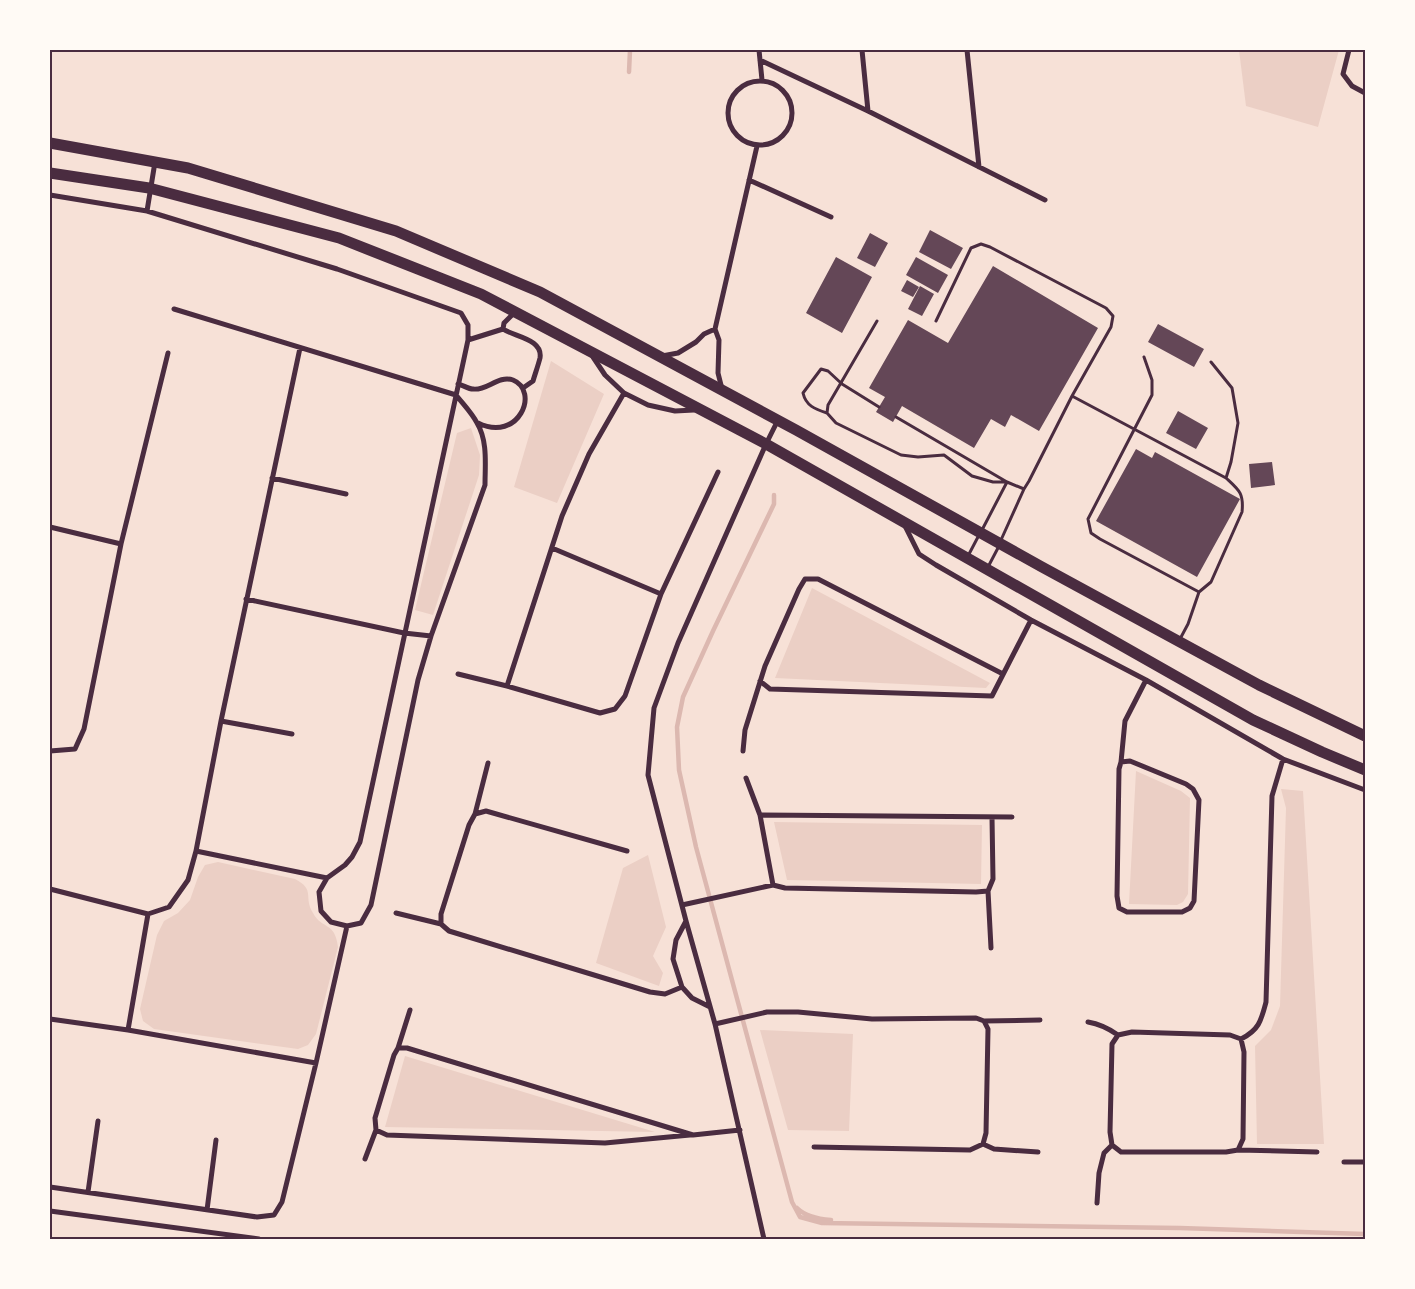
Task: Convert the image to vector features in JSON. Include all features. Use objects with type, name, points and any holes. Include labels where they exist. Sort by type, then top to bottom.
[{"type":"main road","points":[[50,143],[188,168],[396,231],[540,292],[722,389],[980,533],[1259,685],[1365,736]]},
{"type":"main road","points":[[50,173],[149,188],[339,238],[481,294],[766,444],[1253,720],[1365,770]]},
{"type":"street","points":[[759,50],[762,80]]},
{"type":"street","points":[[862,50],[868,111]]},
{"type":"street","points":[[967,50],[979,167]]},
{"type":"street","points":[[1349,50],[1343,74],[1352,86],[1365,93]]},
{"type":"street","points":[[760,60],[868,111],[1045,200]]},
{"type":"street","points":[[762,80],[775,84],[785,92],[790,103],[792,116],[788,128],[780,138],[769,144],[757,146],[744,142],[734,134],[729,123],[727,110],[731,98],[739,88],[750,82],[762,80]]},
{"type":"street","points":[[722,389],[718,373],[718,340],[715,329],[757,146]]},
{"type":"street","points":[[146,211],[155,162]]},
{"type":"street","points":[[749,180],[831,217]]},
{"type":"street","points":[[50,195],[146,211],[337,269],[461,312],[468,324],[468,340],[458,384],[456,395],[404,633],[360,842],[352,857],[345,865],[327,878],[319,892],[321,911],[331,922],[347,926],[361,923],[371,905],[418,680],[431,636],[485,485],[486,459],[483,437],[478,423],[456,395],[174,309]]},
{"type":"street","points":[[503,329],[504,323],[515,312]]},
{"type":"street","points":[[468,340],[503,329]]},
{"type":"street","points":[[503,329],[532,341],[540,349],[533,381],[522,388]]},
{"type":"street","points":[[660,356],[678,353],[696,342],[704,334],[715,329]]},
{"type":"street","points":[[50,889],[148,914],[169,906],[188,880],[196,851],[246,599],[300,348]]},
{"type":"street","points":[[590,352],[605,375],[624,393],[648,405],[675,411],[701,410]]},
{"type":"street","points":[[50,751],[75,749],[84,729],[121,544],[168,353]]},
{"type":"street","points":[[458,384],[473,390],[501,380],[513,380],[522,388],[526,400],[521,415],[512,424],[500,428],[487,428],[478,423]]},
{"type":"street","points":[[507,686],[562,516],[589,454],[624,393]]},
{"type":"street","points":[[764,1239],[715,1024],[648,775],[654,708],[678,643],[778,420]]},
{"type":"street","points":[[458,674],[600,713],[615,709],[625,696],[661,594],[718,472]]},
{"type":"street","points":[[272,478],[346,494]]},
{"type":"street","points":[[902,521],[919,554],[936,565],[1031,620],[1146,680],[1283,759],[1365,790]]},
{"type":"street","points":[[50,527],[121,544]]},
{"type":"street","points":[[552,548],[661,594]]},
{"type":"street","points":[[743,751],[745,730],[765,666],[805,579],[818,579],[1002,674]]},
{"type":"street","points":[[246,599],[404,633],[431,636]]},
{"type":"street","points":[[760,681],[770,689],[992,696],[1031,620]]},
{"type":"street","points":[[1121,762],[1130,761],[1186,784],[1193,789],[1199,800],[1194,901],[1190,908],[1182,912],[1127,912],[1119,908],[1117,896],[1119,769],[1125,720],[1146,680]]},
{"type":"street","points":[[221,721],[292,734]]},
{"type":"street","points":[[1283,759],[1272,796],[1266,1002],[1259,1024],[1251,1034],[1241,1039],[1230,1035],[1210,1034],[1132,1032],[1118,1035],[1112,1044],[1110,1132],[1112,1146],[1121,1152],[1226,1152],[1238,1150],[1317,1152]]},
{"type":"street","points":[[441,924],[441,914],[469,824],[475,814],[488,763]]},
{"type":"street","points":[[746,778],[760,814],[772,885]]},
{"type":"street","points":[[475,814],[486,811],[627,851]]},
{"type":"street","points":[[760,814],[1012,818]]},
{"type":"street","points":[[991,948],[988,891],[993,879],[992,817]]},
{"type":"street","points":[[196,851],[327,878]]},
{"type":"street","points":[[682,905],[772,885],[785,888],[988,891]]},
{"type":"street","points":[[396,913],[441,924],[449,931],[650,992],[665,994],[682,987]]},
{"type":"street","points":[[128,1030],[148,914]]},
{"type":"street","points":[[686,921],[676,940],[673,959],[682,987],[692,998],[710,1007]]},
{"type":"street","points":[[50,1187],[257,1217],[274,1215],[282,1202],[347,926]]},
{"type":"street","points":[[365,1159],[376,1130],[374,1118],[410,1010]]},
{"type":"street","points":[[715,1024],[767,1012],[798,1012],[872,1019],[976,1018],[984,1021],[1040,1020]]},
{"type":"street","points":[[50,1019],[128,1030],[316,1063]]},
{"type":"street","points":[[814,1147],[970,1150],[983,1144],[986,1134],[988,1029],[984,1021]]},
{"type":"street","points":[[1088,1022],[1100,1024],[1118,1035]]},
{"type":"street","points":[[1238,1150],[1243,1139],[1244,1052],[1241,1039]]},
{"type":"street","points":[[398,1048],[407,1048],[693,1135]]},
{"type":"street","points":[[88,1192],[98,1121]]},
{"type":"street","points":[[376,1130],[387,1136],[605,1143],[740,1130]]},
{"type":"street","points":[[207,1210],[216,1140]]},
{"type":"street","points":[[983,1144],[994,1149],[1038,1152]]},
{"type":"street","points":[[1097,1204],[1099,1172],[1104,1153],[1112,1146]]},
{"type":"street","points":[[1344,1162],[1365,1162]]},
{"type":"street","points":[[50,1211],[220,1236],[259,1239]]},
{"type":"lane","points":[[936,321],[971,248],[980,244],[1106,308],[1113,316],[1111,327],[1072,396],[1024,489],[987,569]]},
{"type":"lane","points":[[827,413],[828,405],[842,384],[877,321]]},
{"type":"lane","points":[[1144,357],[1152,380],[1152,395],[1088,519],[1091,533],[1199,592]]},
{"type":"lane","points":[[1211,362],[1232,388],[1238,423],[1226,478]]},
{"type":"lane","points":[[879,407],[842,384],[828,371],[821,368],[803,393],[805,401],[813,408],[827,413],[836,423],[902,455],[918,457],[944,455],[972,476],[993,482],[1007,482]]},
{"type":"lane","points":[[1072,396],[1226,478],[1240,490],[1243,501],[1242,512],[1211,582],[1199,592],[1188,624],[1178,641]]},
{"type":"lane","points":[[896,416],[1007,482],[1024,489]]},
{"type":"lane","points":[[967,558],[1007,482]]},
{"type":"shaded area","points":[[1239,50],[1339,50],[1318,127],[1246,106]]},
{"type":"shaded area","points":[[551,361],[604,394],[557,503],[514,487]]},
{"type":"shaded area","points":[[471,428],[480,455],[479,475],[433,615],[415,610],[457,433]]},
{"type":"shaded area","points":[[812,588],[990,683],[986,688],[775,678]]},
{"type":"shaded area","points":[[1136,771],[1181,791],[1190,798],[1188,894],[1183,902],[1177,905],[1129,904]]},
{"type":"shaded area","points":[[1281,789],[1303,791],[1324,1144],[1257,1144],[1255,1046],[1271,1030],[1280,1006],[1286,808]]},
{"type":"shaded area","points":[[774,822],[982,825],[981,884],[787,880]]},
{"type":"shaded area","points":[[648,855],[666,927],[653,956],[663,973],[659,986],[596,963],[623,868]]},
{"type":"shaded area","points":[[218,862],[295,879],[307,890],[313,913],[320,922],[334,933],[338,947],[316,1034],[308,1045],[298,1049],[154,1029],[143,1021],[140,1009],[157,935],[164,921],[178,913],[190,900],[198,877],[205,865]]},
{"type":"shaded area","points":[[760,1030],[853,1034],[849,1131],[788,1130]]},
{"type":"shaded area","points":[[405,1056],[655,1132],[385,1127]]},
{"type":"building","points":[[930,230],[963,248],[951,269],[919,252]]},
{"type":"building","points":[[870,233],[888,243],[875,267],[857,258]]},
{"type":"building","points":[[836,257],[872,277],[842,333],[806,313]]},
{"type":"building","points":[[916,257],[948,275],[938,293],[906,275]]},
{"type":"building","points":[[993,266],[1098,328],[1039,431],[1011,415],[1005,427],[991,419],[974,448],[902,406],[893,422],[876,412],[885,397],[869,388],[908,320],[948,343]]},
{"type":"building","points":[[907,280],[919,287],[913,297],[901,291]]},
{"type":"building","points":[[920,286],[934,294],[922,316],[908,309]]},
{"type":"building","points":[[1158,324],[1204,349],[1194,367],[1148,342]]},
{"type":"building","points":[[1178,411],[1208,428],[1196,449],[1166,433]]},
{"type":"building","points":[[1136,449],[1152,458],[1155,452],[1240,499],[1197,577],[1096,521]]},
{"type":"building","points":[[1272,462],[1275,485],[1251,488],[1249,464]]},
{"type":"waterway","points":[[629,72],[630,50]]},
{"type":"waterway","points":[[774,495],[774,504],[683,697],[677,727],[679,770],[696,847],[792,1202],[800,1217],[822,1223],[1180,1228],[1365,1234]]},
{"type":"waterway","points":[[797,1208],[817,1218],[831,1220]]}]
